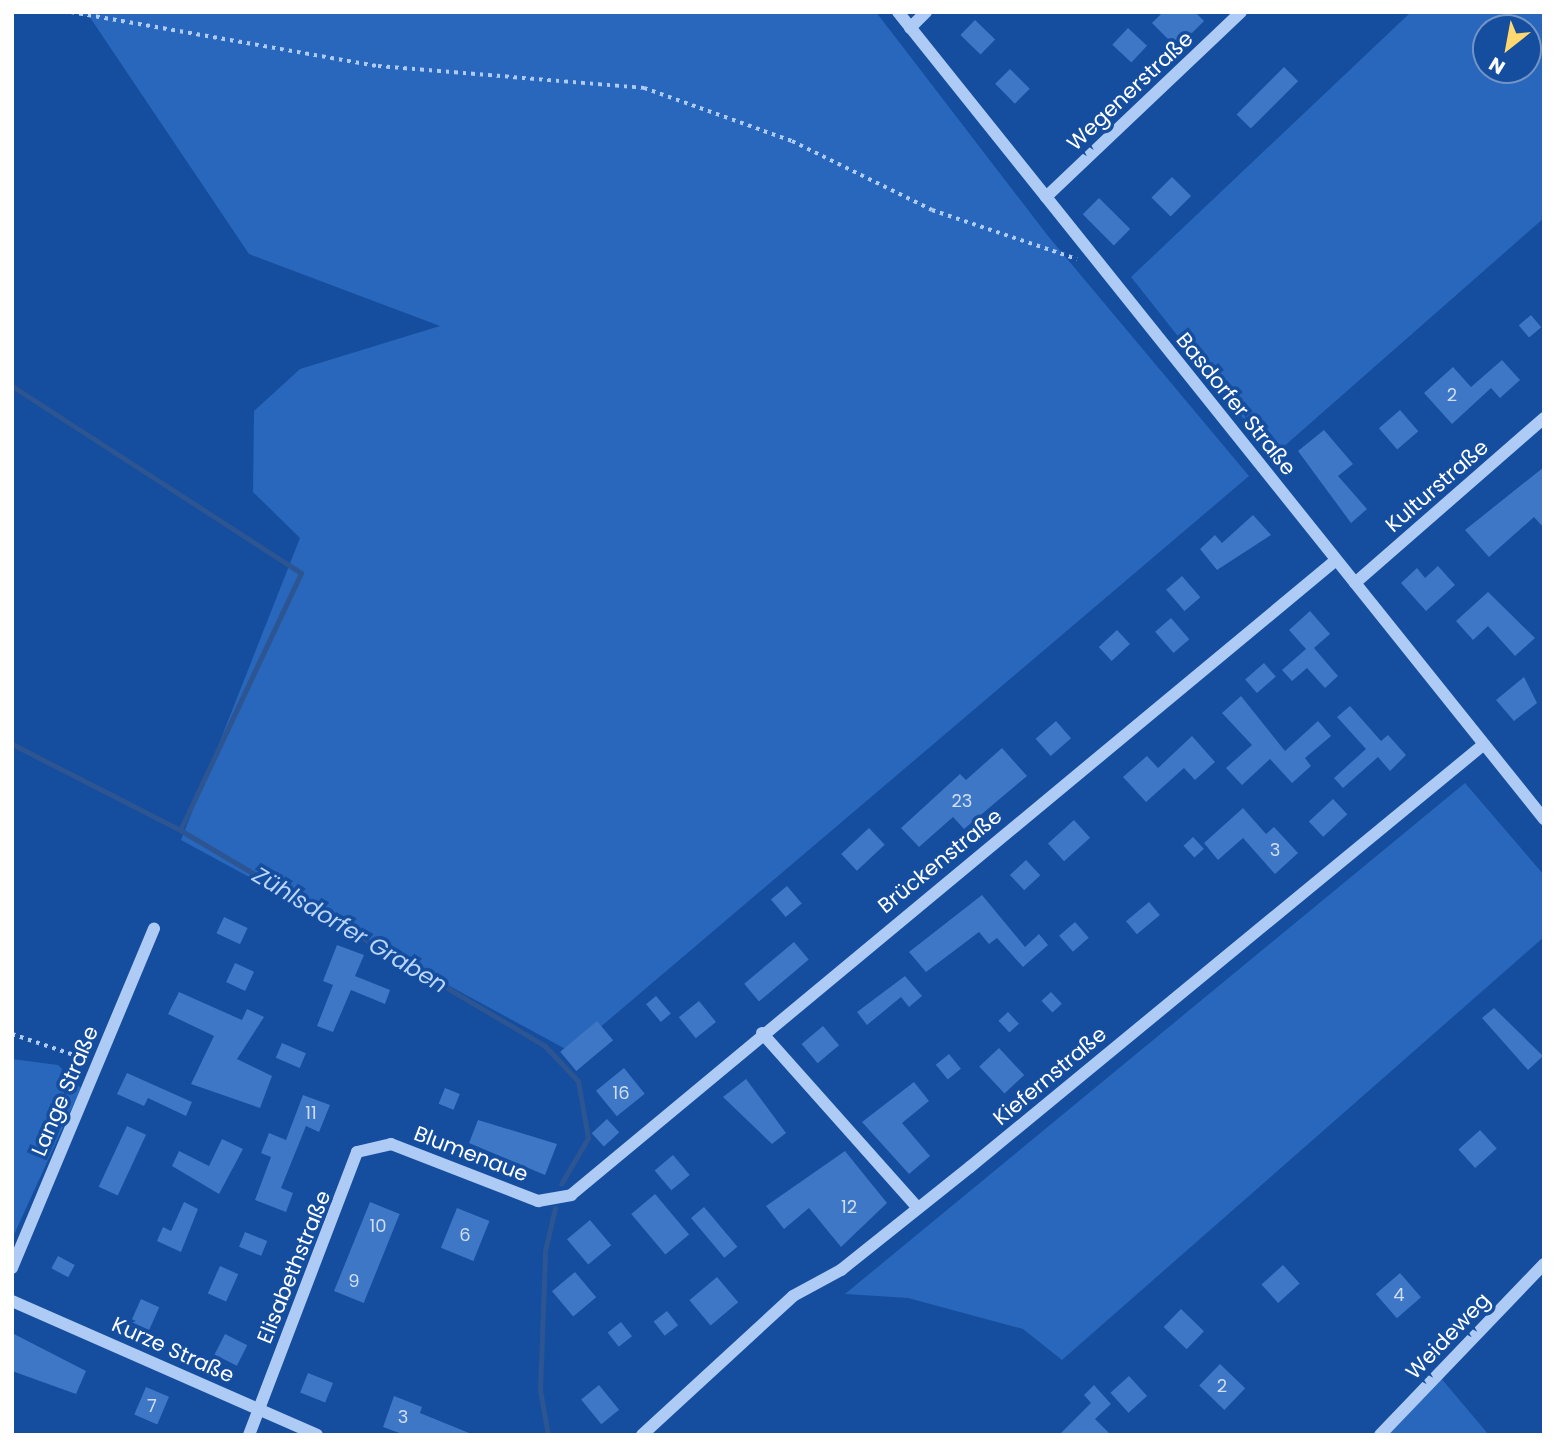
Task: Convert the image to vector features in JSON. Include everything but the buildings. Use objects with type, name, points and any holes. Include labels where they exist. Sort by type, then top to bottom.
[{"type":"street","name":"Basdorfer Straße","points":[[898,12],[1544,818]]},
{"type":"street","points":[[910,28],[926,12]]},
{"type":"street","name":"Wegenerstraße","points":[[1045,197],[1241,12]]},
{"type":"street","name":"Kulturstraße","points":[[1354,583],[1544,418]]},
{"type":"street","name":"Brückenstraße","points":[[571,1195],[762,1033],[1336,560]]},
{"type":"street","name":"Kiefernstraße","points":[[642,1435],[793,1296],[841,1270],[1483,745]]},
{"type":"street","name":"Lange Straße","points":[[12,1268],[153,929]]},
{"type":"street","points":[[762,1033],[918,1208]]},
{"type":"street","name":"Blumenaue","points":[[357,1152],[391,1144],[538,1201],[571,1195]]},
{"type":"street","name":"Elisabethstraße","points":[[249,1435],[357,1152]]},
{"type":"street","name":"Weideweg","points":[[1380,1435],[1544,1264]]},
{"type":"street","name":"Kurze Straße","points":[[12,1301],[317,1435]]},
{"type":"path","points":[[71,12],[378,66],[644,88],[792,141],[932,210],[1078,259],[1094,257]]},
{"type":"path","points":[[12,1034],[98,1063]]},
{"type":"shaded area","points":[[62,12],[876,12],[1048,236],[1249,476],[571,1052],[181,840],[300,538],[253,492],[254,411],[300,369],[440,326],[249,254],[89,16]]},
{"type":"shaded area","points":[[1411,12],[1544,12],[1544,218],[1273,456],[1131,277]]},
{"type":"shaded area","points":[[1465,783],[1544,875],[1544,937],[1062,1360],[1023,1329],[908,1298],[845,1294]]},
{"type":"shaded area","points":[[12,1059],[58,1065],[81,1088],[12,1239]]},
{"type":"shaded area","points":[[1440,1377],[1489,1435],[1386,1435]]},
{"type":"waterway","points":[[12,386],[301,573],[180,830]]},
{"type":"waterway","name":"Zühlsdorfer Graben","points":[[12,744],[180,830],[545,1046],[578,1081],[588,1138],[561,1184]]},
{"type":"waterway","name":"Zühlsdorfer Graben","points":[[548,1435],[540,1390],[545,1251],[555,1208]]}]
